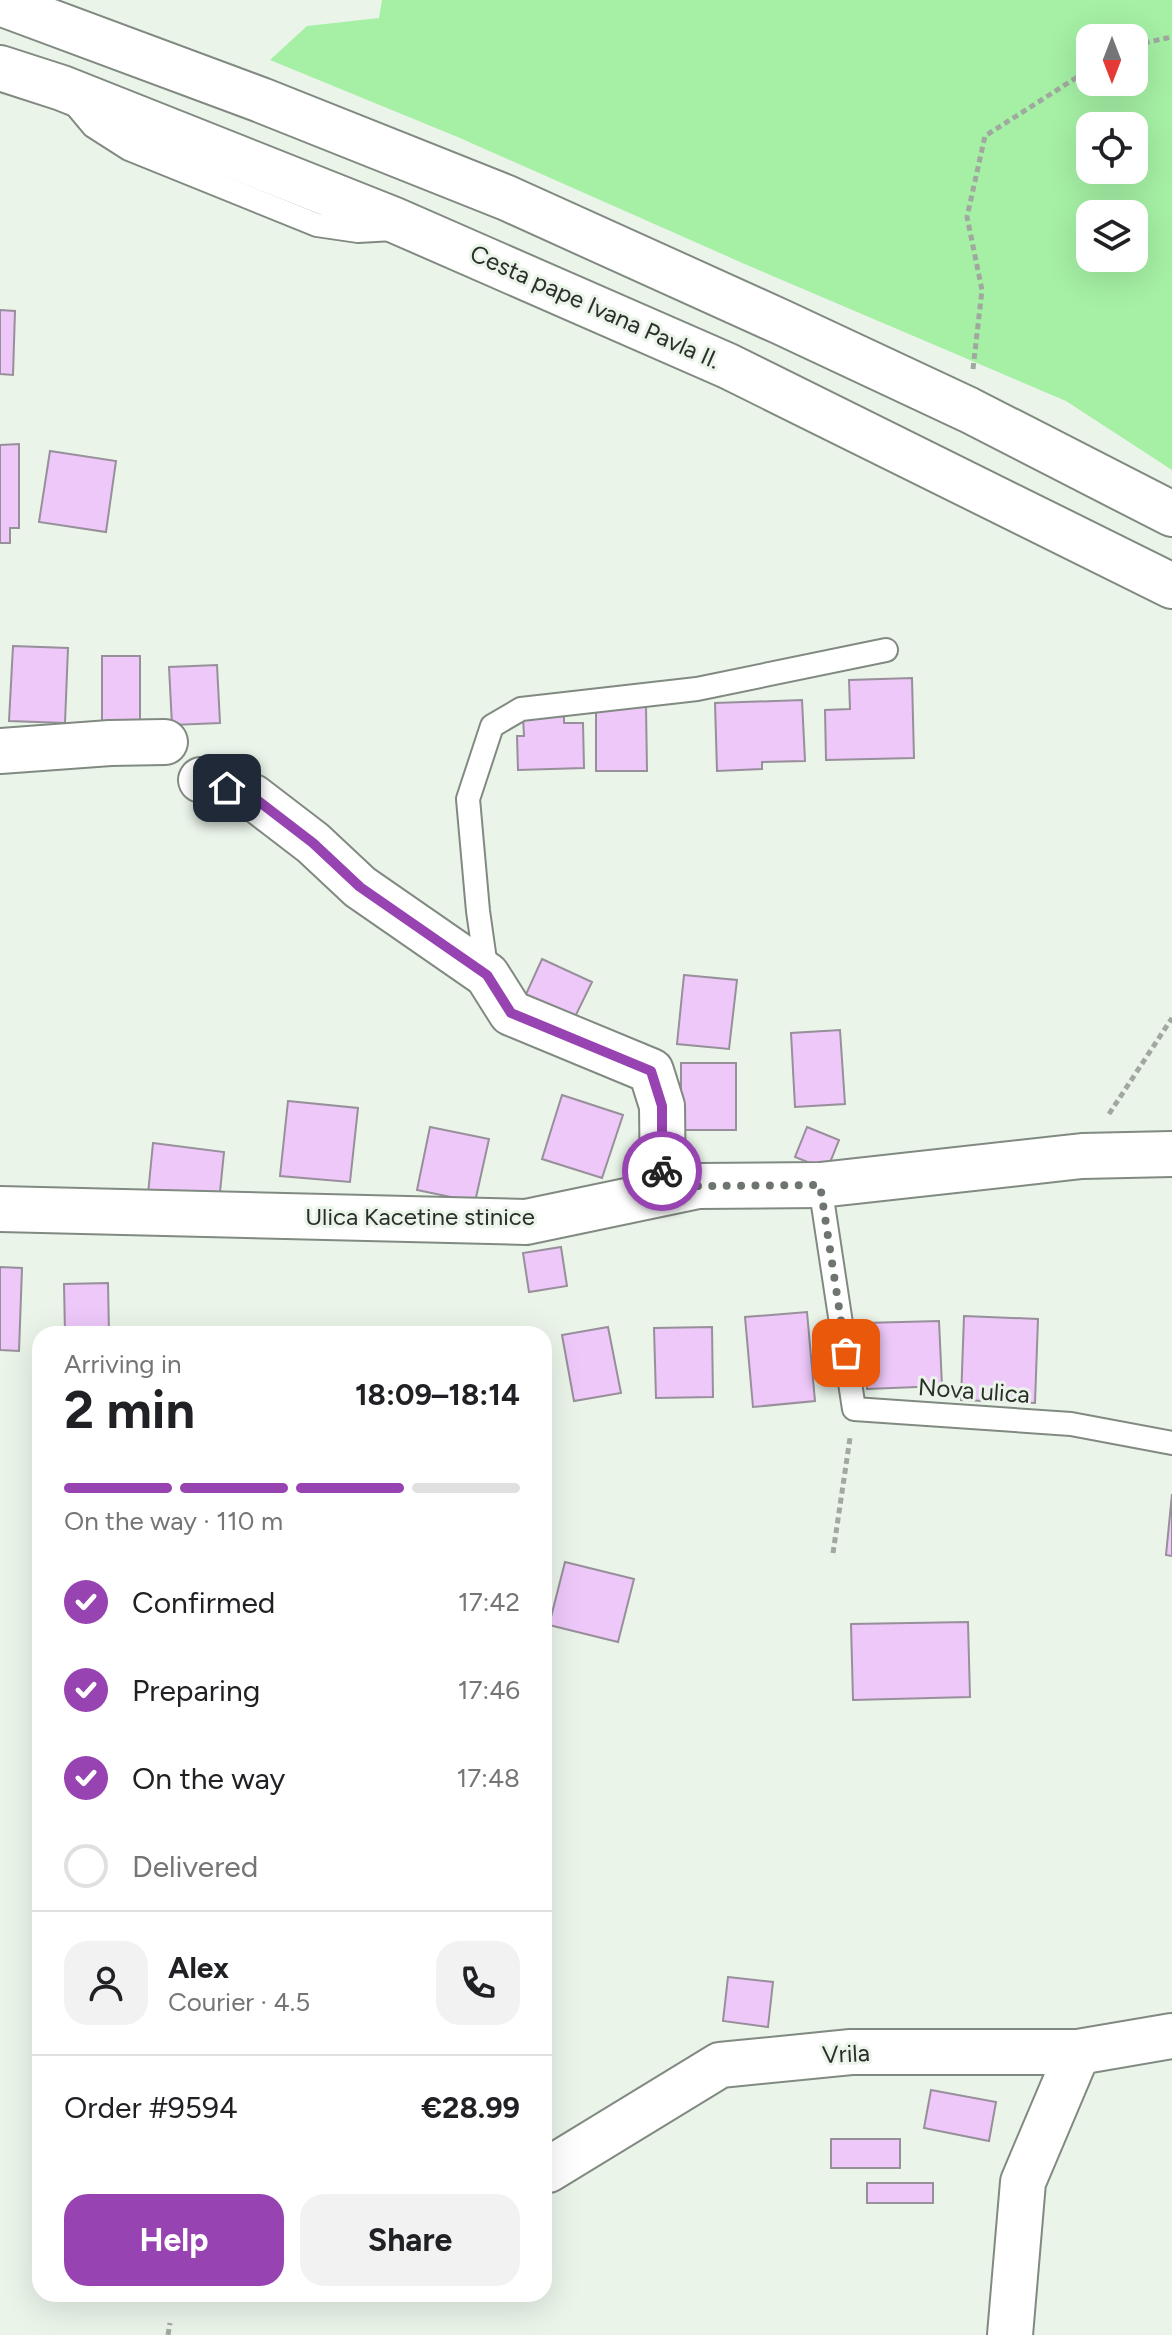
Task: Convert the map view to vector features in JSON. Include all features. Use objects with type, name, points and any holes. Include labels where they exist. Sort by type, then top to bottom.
[{"type":"street","points":[[0,3],[261,100],[507,198],[969,410],[1172,514]]},
{"type":"street","name":"Cesta pape Ivana Pavla II.","points":[[0,68],[62,88],[413,228],[728,366],[1172,586]]},
{"type":"street","points":[[0,751],[165,742]]},
{"type":"street","points":[[201,780],[253,797],[313,843],[360,887],[487,975],[511,1013],[651,1071],[662,1106],[663,1193]]},
{"type":"street","name":"Ulica Kacetine stinice","points":[[0,1209],[526,1222],[698,1186],[820,1185],[1082,1156],[1172,1154]]},
{"type":"street","name":"Vrila","points":[[552,2168],[720,2065],[851,2052],[1078,2052],[1172,2036]]},
{"type":"street","points":[[1010,2335],[1023,2182],[1078,2052]]},
{"type":"lane","points":[[487,975],[468,799],[492,726],[521,709],[697,689],[886,650]]},
{"type":"lane","points":[[820,1185],[854,1409]]},
{"type":"lane","name":"Nova ulica","points":[[854,1409],[1071,1424],[1172,1443]]},
{"type":"path","points":[[1148,42],[1172,37]]},
{"type":"path","points":[[969,410],[982,290],[967,217],[985,136],[1076,78]]},
{"type":"path","points":[[1082,1156],[1172,1018]]},
{"type":"path","points":[[833,1553],[854,1409]]},
{"type":"path","points":[[168,2335],[170,2323]]},
{"type":"green space","points":[[382,0],[1172,0],[1172,470],[1066,401],[460,138],[270,60],[307,26],[379,18]]},
{"type":"building","points":[[0,310],[15,311],[13,375],[0,374]]},
{"type":"building","points":[[19,444],[19,528],[10,528],[10,543],[0,543],[0,445]]},
{"type":"building","points":[[50,451],[116,461],[106,532],[39,522]]},
{"type":"building","points":[[13,646],[68,648],[65,723],[9,721]]},
{"type":"building","points":[[102,656],[140,656],[140,726],[102,726]]},
{"type":"building","points":[[217,665],[220,723],[172,725],[169,667]]},
{"type":"building","points":[[912,678],[914,758],[826,760],[825,710],[850,709],[849,680]]},
{"type":"building","points":[[802,700],[805,761],[762,762],[762,769],[717,771],[715,703]]},
{"type":"building","points":[[596,706],[646,706],[647,771],[596,771]]},
{"type":"building","points":[[564,716],[564,723],[583,723],[584,768],[518,770],[517,736],[524,736],[523,717]]},
{"type":"building","points":[[542,959],[592,982],[571,1025],[522,1003]]},
{"type":"building","points":[[684,975],[737,980],[729,1049],[677,1044]]},
{"type":"building","points":[[840,1030],[845,1104],[795,1107],[791,1033]]},
{"type":"building","points":[[681,1063],[736,1063],[736,1130],[681,1130]]},
{"type":"building","points":[[562,1095],[623,1115],[602,1178],[542,1159]]},
{"type":"building","points":[[288,1101],[358,1108],[350,1182],[280,1176]]},
{"type":"building","points":[[430,1127],[489,1139],[475,1202],[417,1190]]},
{"type":"building","points":[[807,1127],[839,1140],[827,1170],[795,1157]]},
{"type":"building","points":[[153,1143],[224,1152],[219,1202],[148,1194]]},
{"type":"building","points":[[561,1247],[567,1286],[529,1292],[523,1253]]},
{"type":"building","points":[[0,1267],[22,1268],[19,1351],[0,1350]]},
{"type":"building","points":[[108,1283],[109,1326],[65,1326],[64,1284]]},
{"type":"building","points":[[807,1312],[815,1401],[753,1407],[745,1317]]},
{"type":"building","points":[[964,1316],[1038,1319],[1035,1403],[961,1400]]},
{"type":"building","points":[[939,1321],[942,1386],[867,1389],[864,1323]]},
{"type":"building","points":[[608,1327],[621,1393],[574,1401],[562,1335]]},
{"type":"building","points":[[712,1327],[713,1397],[656,1398],[654,1328]]},
{"type":"building","points":[[1172,1494],[1172,1556],[1166,1555]]},
{"type":"building","points":[[565,1562],[634,1579],[618,1642],[552,1626],[552,1613]]},
{"type":"building","points":[[968,1622],[970,1697],[853,1700],[851,1624]]},
{"type":"building","points":[[728,1977],[773,1982],[768,2027],[723,2021]]},
{"type":"building","points":[[931,2090],[996,2102],[989,2141],[924,2128]]},
{"type":"building","points":[[831,2139],[900,2139],[900,2168],[831,2168]]},
{"type":"building","points":[[867,2183],[933,2183],[933,2203],[867,2203]]},
{"type":"way so far","points":[[662,1171],[663,1193],[698,1186],[820,1185],[846,1353]]},
{"type":"route","points":[[227,788],[253,797],[313,843],[360,887],[487,975],[511,1013],[651,1071],[662,1106],[662,1171]]}]
